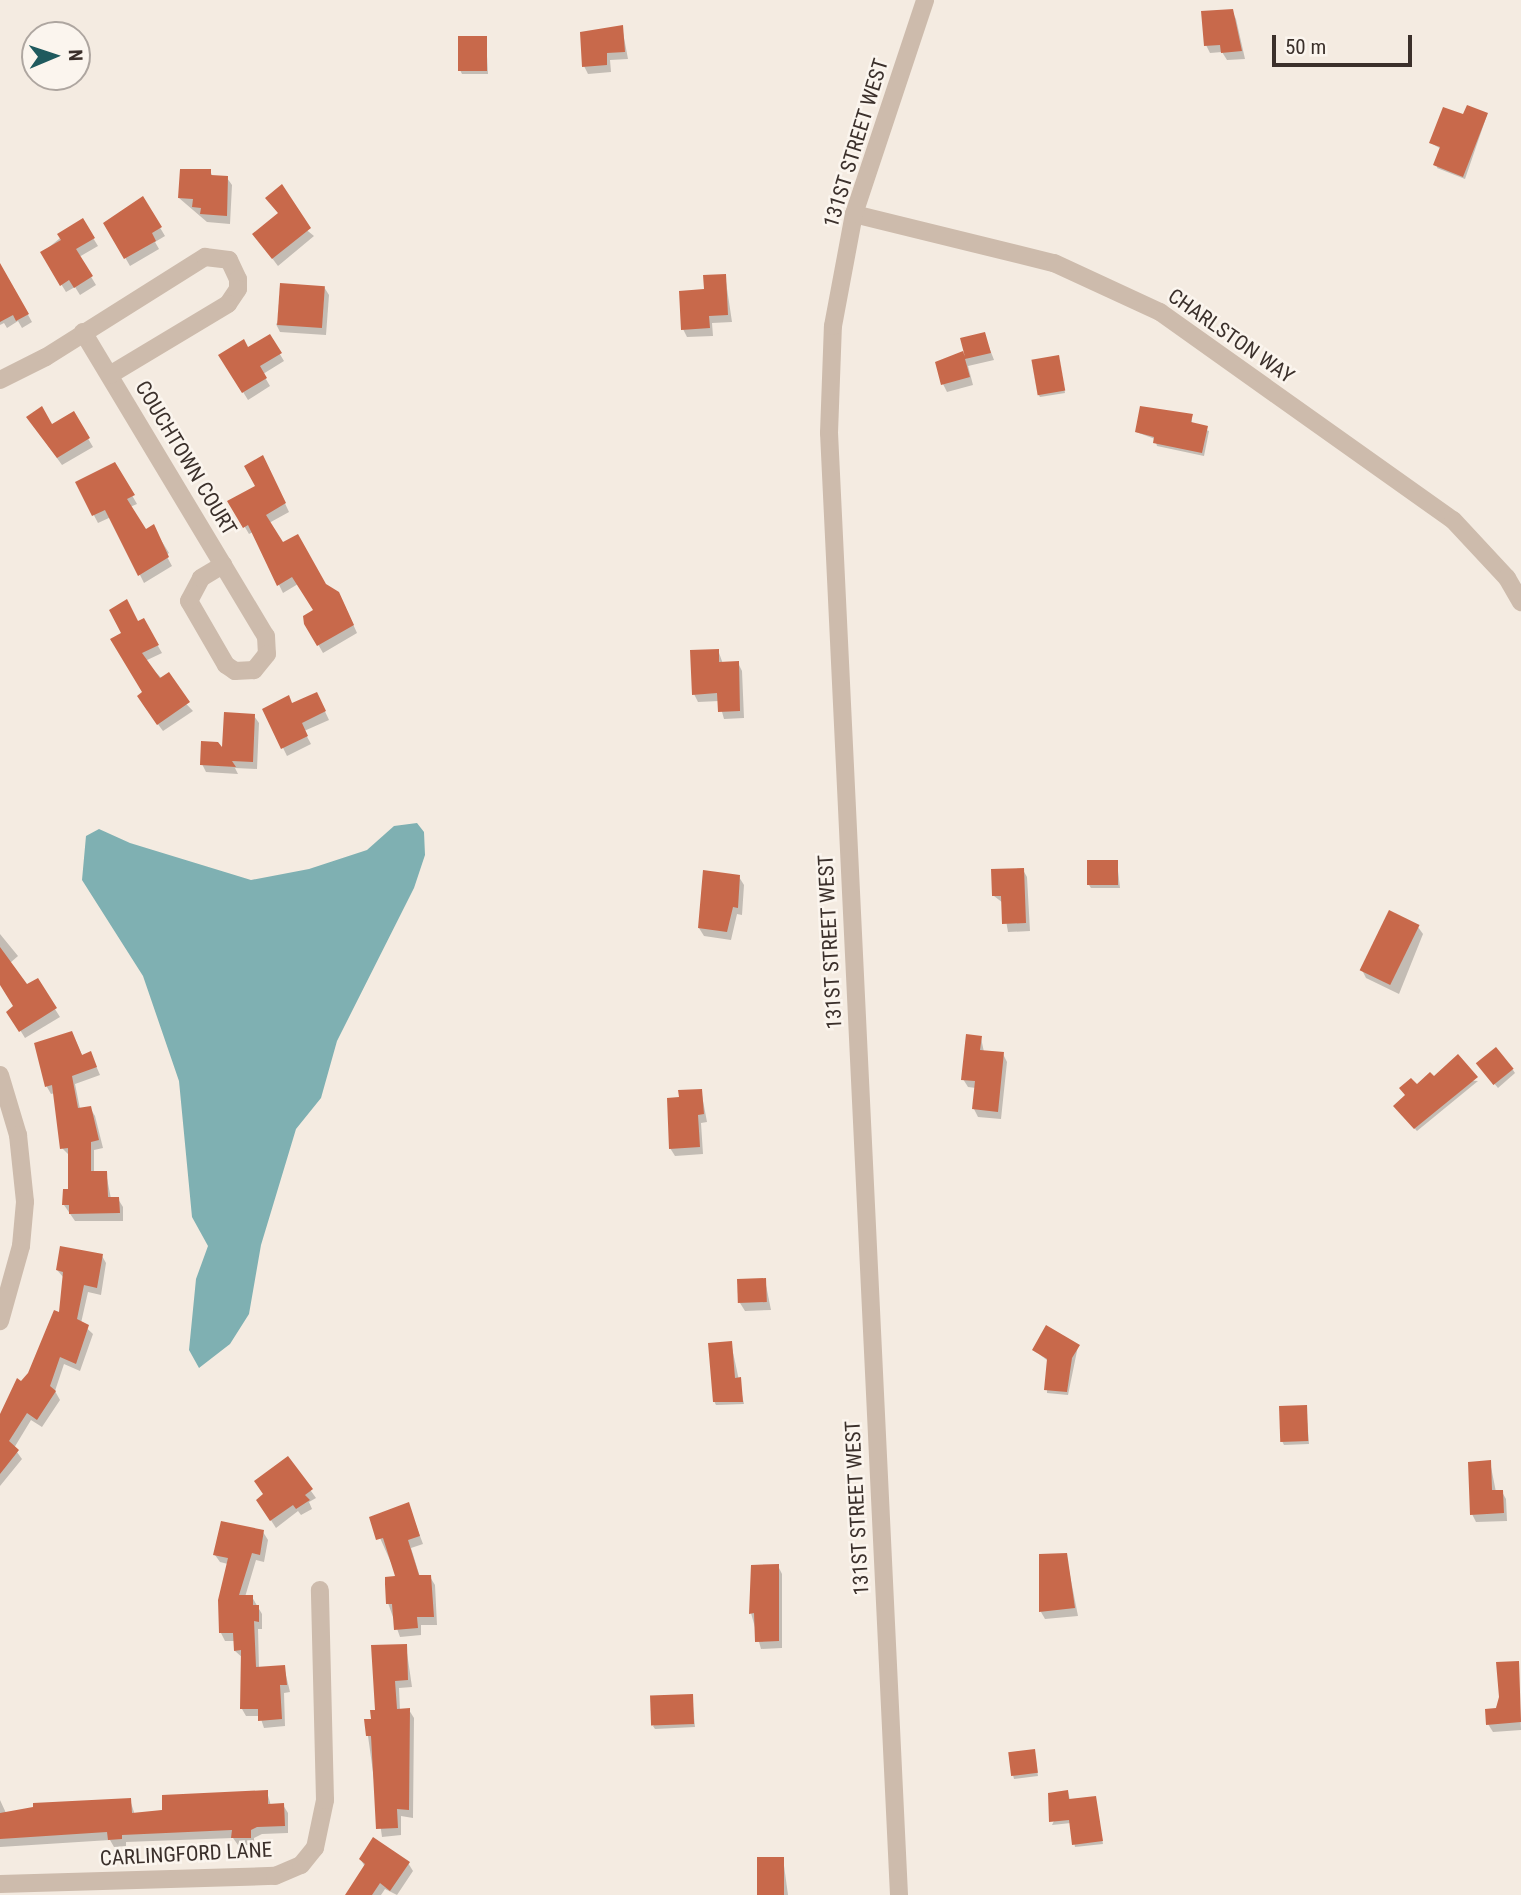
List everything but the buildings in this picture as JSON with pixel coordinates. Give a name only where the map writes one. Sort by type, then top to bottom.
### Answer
[{"type":"street","name":"131ST STREET WEST","points":[[899,1895],[829,433],[833,326],[854,214],[925,0]]},
{"type":"street","name":"CHARLSTON WAY","points":[[854,214],[1054,264],[1160,312],[1453,520],[1507,578],[1521,602]]},
{"type":"street","name":"COUCHTOWN COURT","points":[[0,380],[205,257],[221,256],[236,268],[238,289],[228,304],[110,375]]},
{"type":"street","name":"COUCHTOWN COURT","points":[[83,332],[266,636],[267,654],[254,670],[235,671],[226,665],[189,601],[201,578],[223,565]]},
{"type":"street","points":[[0,1075],[18,1135],[25,1202],[21,1247],[0,1321]]},
{"type":"street","name":"CARLINGFORD LANE","points":[[0,1884],[275,1876],[301,1865],[314,1848],[325,1800],[320,1590]]},
{"type":"water","points":[[417,823],[424,832],[425,855],[414,888],[337,1041],[321,1098],[296,1129],[261,1245],[249,1314],[230,1344],[199,1368],[189,1350],[196,1279],[208,1246],[192,1217],[179,1081],[143,976],[82,880],[86,836],[99,829],[130,843],[251,880],[309,869],[367,850],[394,826]]}]
